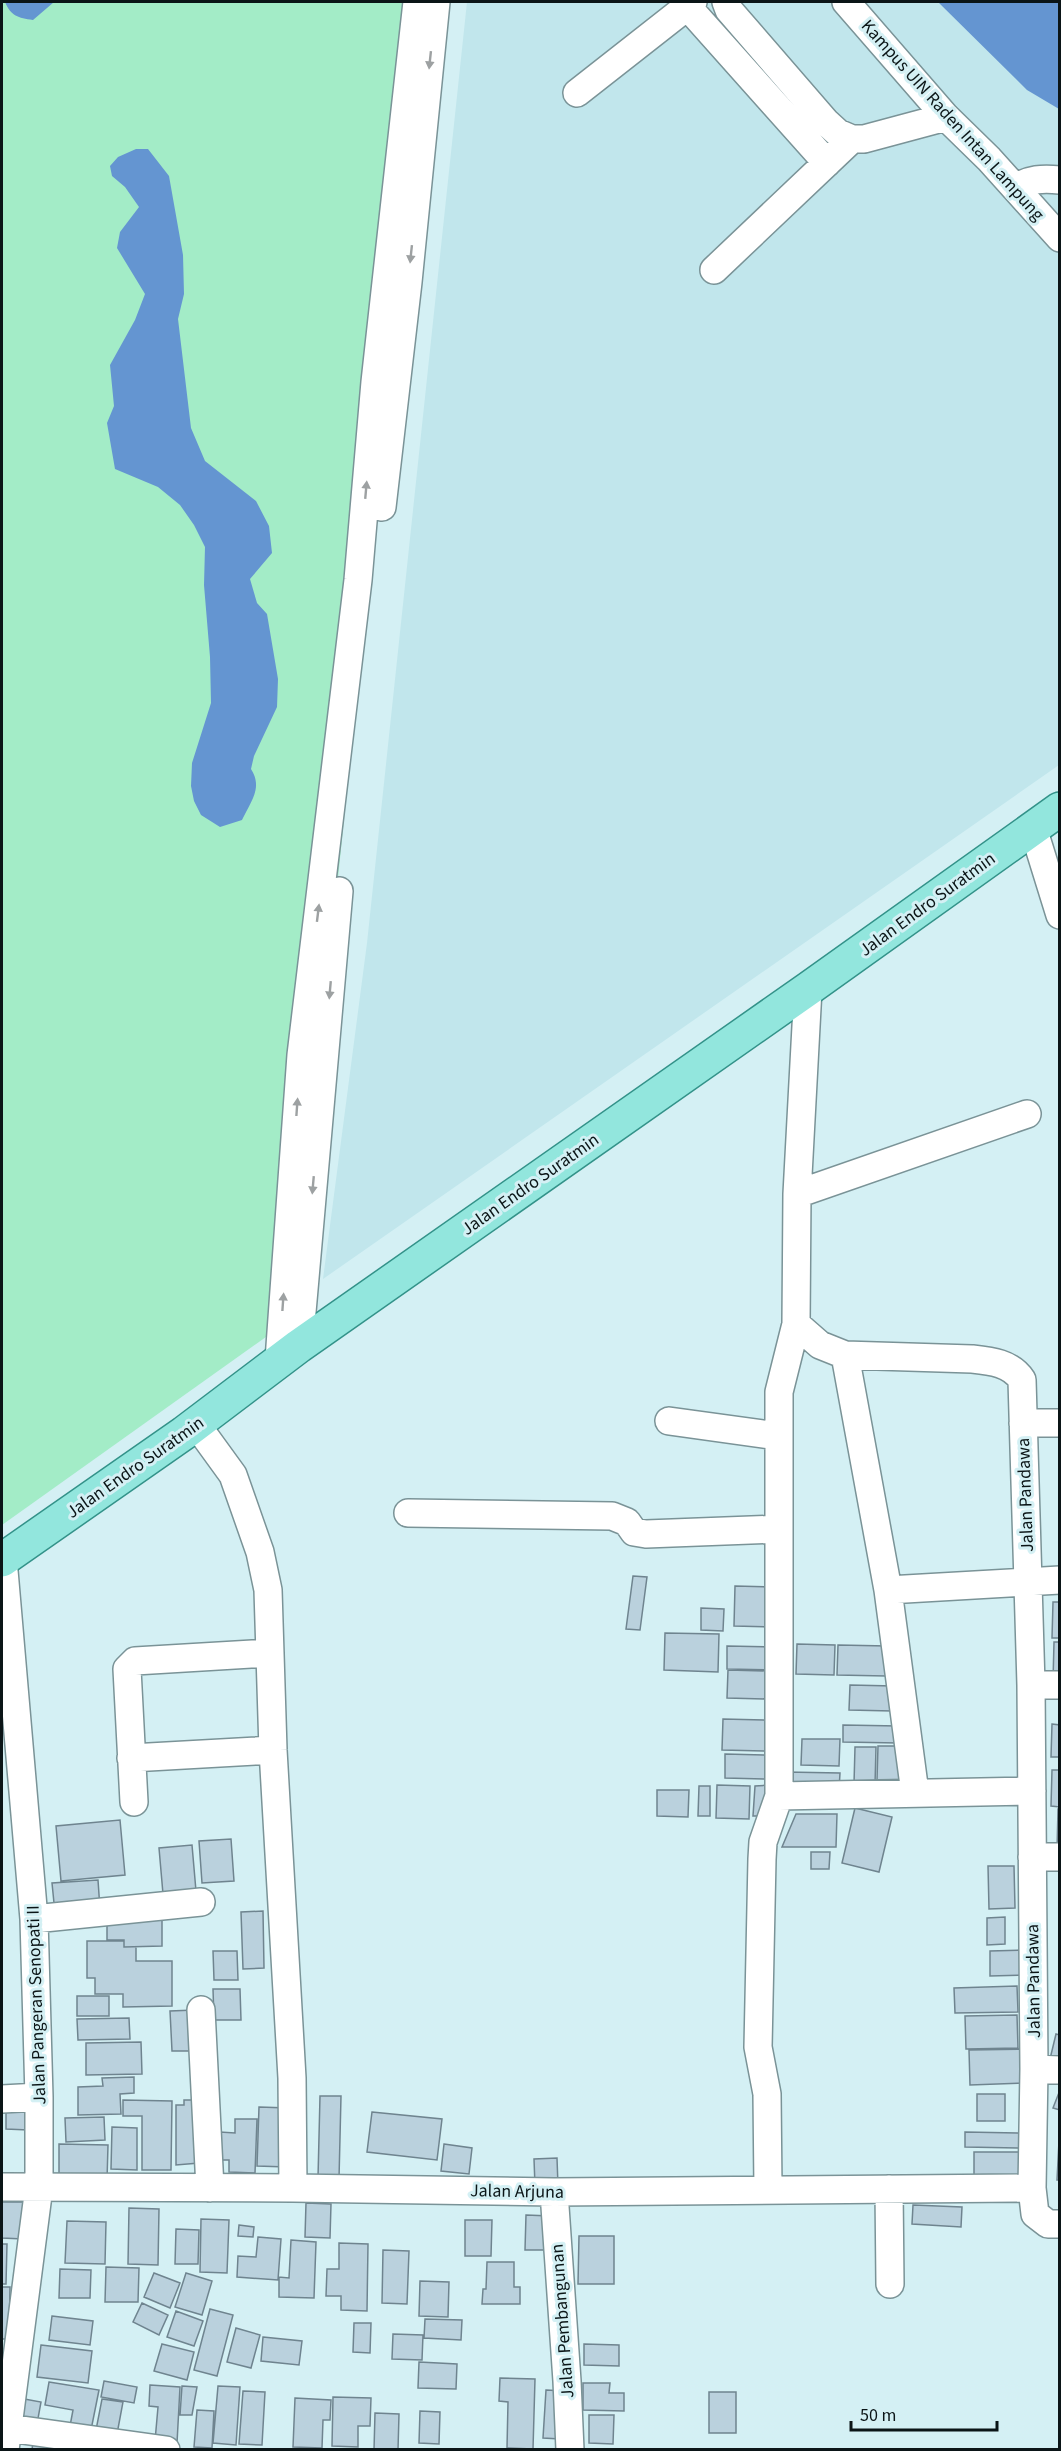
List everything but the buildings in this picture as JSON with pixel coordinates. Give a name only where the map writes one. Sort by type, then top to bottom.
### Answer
[{"type":"main road","name":"Jalan Endro Suratmin","points":[[2,1560],[190,1428],[289,1353],[808,989],[1059,809]]},
{"type":"street","points":[[289,1353],[301,1055],[358,580],[376,370],[417,2]]},
{"type":"street","points":[[289,1353],[342,851],[408,282],[436,2]]},
{"type":"street","points":[[726,2],[729,10],[838,133],[852,139],[864,139],[946,117]]},
{"type":"street","name":"Kampus UIN Raden Intan Lampung","points":[[846,2],[914,76],[946,117],[1015,188],[1059,238]]},
{"type":"street","points":[[577,93],[690,4],[827,163]]},
{"type":"street","points":[[714,270],[852,139]]},
{"type":"street","points":[[1015,188],[1027,181],[1043,178],[1059,180]]},
{"type":"street","points":[[1033,828],[1059,915]]},
{"type":"street","points":[[768,2189],[767,2094],[758,2047],[762,1859],[763,1842],[779,1796],[779,1392],[796,1324],[797,1194],[808,989]]},
{"type":"street","points":[[797,1194],[1027,1114]]},
{"type":"street","name":"Jalan Pandawa","points":[[796,1324],[820,1346],[845,1355],[972,1359],[1009,1367],[1022,1380],[1031,1685],[1032,1857],[1047,2070],[1032,2188],[1035,2214],[1047,2224],[1059,2224]]},
{"type":"street","points":[[845,1355],[888,1590],[915,1793]]},
{"type":"street","points":[[669,1421],[778,1436]]},
{"type":"street","points":[[1023,1423],[1059,1422]]},
{"type":"street","points":[[190,1428],[220,1481],[242,1504],[260,1552],[268,1590],[273,1750],[292,2078],[293,2188]]},
{"type":"street","points":[[408,1513],[612,1516],[627,1522],[634,1532],[646,1534],[779,1528]]},
{"type":"street","name":"Jalan Pangeran Senopati II","points":[[2,1560],[34,1919],[39,2097],[39,2187],[10,2342],[7,2439]]},
{"type":"street","points":[[888,1590],[1059,1580]]},
{"type":"street","points":[[134,1802],[127,1669],[130,1664],[135,1661],[270,1653]]},
{"type":"street","points":[[1031,1685],[1059,1686]]},
{"type":"street","points":[[131,1758],[273,1750]]},
{"type":"street","points":[[779,1796],[1032,1791]]},
{"type":"street","points":[[1032,1857],[1059,1857]]},
{"type":"street","points":[[34,1919],[201,1902]]},
{"type":"street","points":[[201,2010],[210,2188]]},
{"type":"street","points":[[2,2099],[39,2097]]},
{"type":"street","name":"Jalan Arjuna","points":[[2,2187],[554,2192],[1032,2188]]},
{"type":"street","points":[[889,2189],[891,2284]]},
{"type":"street","name":"Jalan Pembangunan","points":[[554,2192],[570,2450]]},
{"type":"street","points":[[7,2439],[166,2450]]},
{"type":"shaded area","points":[[467,2],[1059,2],[1059,765],[323,1279],[367,943]]},
{"type":"green space","points":[[2,2],[426,2],[294,1317],[2,1525]]},
{"type":"water","points":[[5,2],[54,2],[33,20],[16,16]]},
{"type":"water","points":[[938,2],[1059,2],[1059,109],[1027,90]]},
{"type":"water","points":[[136,149],[148,149],[169,176],[183,255],[184,294],[178,319],[191,428],[205,461],[256,501],[269,526],[272,553],[250,579],[257,603],[267,614],[278,679],[277,707],[254,756],[251,769],[256,788],[252,801],[242,820],[220,827],[201,815],[194,801],[191,786],[192,763],[211,703],[204,585],[205,547],[194,525],[180,505],[158,487],[115,469],[107,423],[114,406],[110,365],[135,320],[145,294],[117,248],[120,232],[139,207],[125,187],[112,176],[110,166],[118,157]]}]
